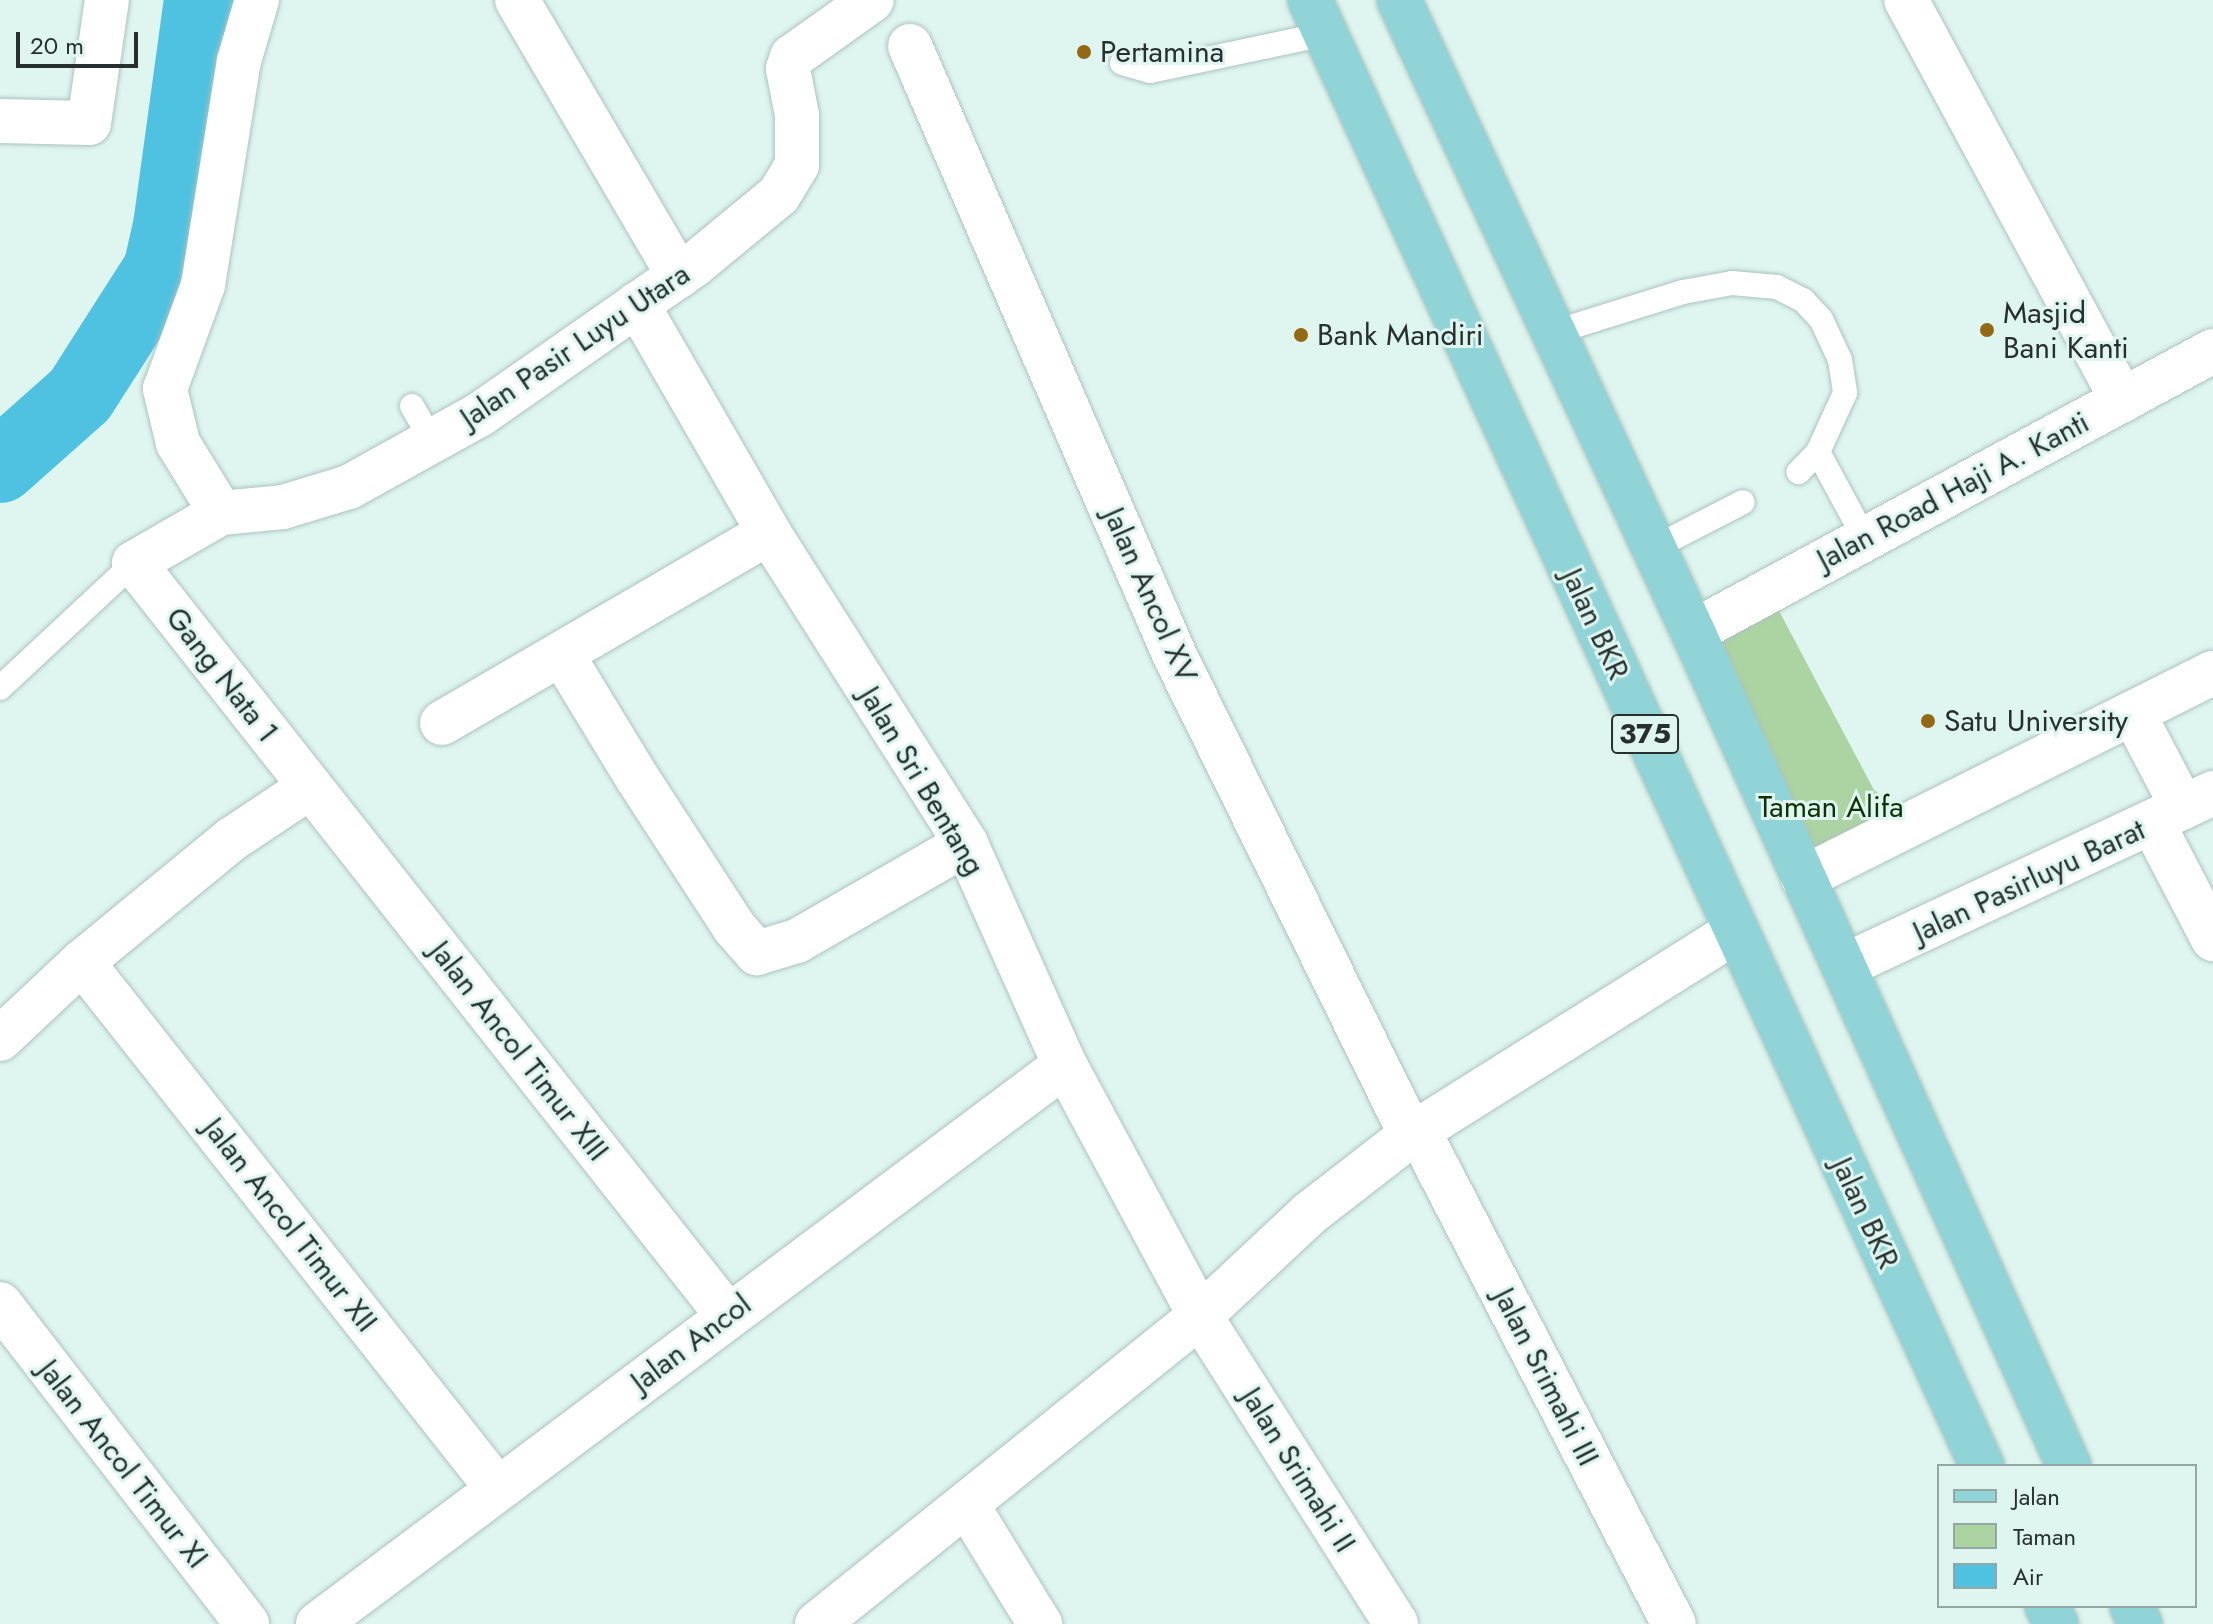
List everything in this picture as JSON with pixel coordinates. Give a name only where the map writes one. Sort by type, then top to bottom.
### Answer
[{"type":"main road","name":"375","points":[[1399,0],[1693,632],[2068,1464]]},
{"type":"main road","name":"Jalan BKR","points":[[1318,17],[1981,1464]]},
{"type":"street","points":[[0,121],[89,123],[107,0]]},
{"type":"street","points":[[221,513],[178,443],[165,389],[203,285],[239,61],[257,0]]},
{"type":"street","points":[[517,0],[679,276]]},
{"type":"street","name":"Jalan Pasir Luyu Utara","points":[[134,563],[179,533],[221,513],[309,501],[349,487],[422,423],[479,415],[679,276],[779,195],[797,165],[799,146],[788,69],[792,57],[872,0]]},
{"type":"street","points":[[1906,0],[2122,400]]},
{"type":"street","name":"Jalan Ancol XV","points":[[910,46],[1175,656],[1414,1133]]},
{"type":"street","name":"Jalan Sri Bentang","points":[[637,304],[769,533],[966,844],[1065,1065],[1200,1316]]},
{"type":"street","name":"Jalan Road Haji A. Kanti","points":[[1693,632],[2213,351]]},
{"type":"street","points":[[442,723],[563,656],[769,533]]},
{"type":"street","name":"Gang Nata 1","points":[[134,563],[310,787]]},
{"type":"street","points":[[563,656],[652,802],[757,953],[797,941],[966,844]]},
{"type":"street","points":[[1803,878],[2139,724],[2213,673]]},
{"type":"street","points":[[2139,724],[2180,802],[2213,939]]},
{"type":"street","points":[[0,1039],[82,962],[232,839],[310,787]]},
{"type":"street","name":"Jalan Ancol Timur XIII","points":[[310,787],[728,1316]]},
{"type":"street","name":"Jalan Pasirluyu Barat","points":[[1844,966],[2180,802]]},
{"type":"street","points":[[817,1624],[1200,1316],[1309,1214],[1414,1133],[1735,932]]},
{"type":"street","name":"Jalan Ancol Timur XII","points":[[82,962],[497,1488]]},
{"type":"street","name":"Jalan Ancol","points":[[318,1624],[1065,1065]]},
{"type":"street","name":"Jalan Srimahi III","points":[[1414,1133],[1674,1624]]},
{"type":"street","name":"Jalan Ancol Timur XI","points":[[0,1304],[247,1624]]},
{"type":"street","name":"Jalan Srimahi II","points":[[1200,1316],[1396,1624]]},
{"type":"street","points":[[967,1505],[1040,1624]]},
{"type":"lane","points":[[1122,63],[1150,71],[1318,17]]},
{"type":"lane","points":[[1555,332],[1683,292],[1732,283],[1777,287],[1803,300],[1821,319],[1840,360],[1845,393],[1818,452],[1799,472]]},
{"type":"lane","points":[[1818,452],[1865,539]]},
{"type":"lane","points":[[1652,549],[1743,502]]},
{"type":"lane","points":[[0,688],[134,563]]},
{"type":"green space","name":"Taman Alifa","points":[[1770,594],[1874,790],[1909,816],[1810,871],[1699,636]]},
{"type":"water","points":[[121,305],[139,309],[152,319],[109,399],[0,500],[0,443],[64,378]]},
{"type":"waterway","points":[[0,466],[80,395],[160,270],[170,226],[201,0]]},
{"type":"place","name":"Pertamina","points":[[1084,52]]},
{"type":"place","name":"Masjid Bani Kanti","points":[[1987,330]]},
{"type":"place","name":"Bank Mandiri","points":[[1301,335]]},
{"type":"place","name":"Satu University","points":[[1928,721]]}]
